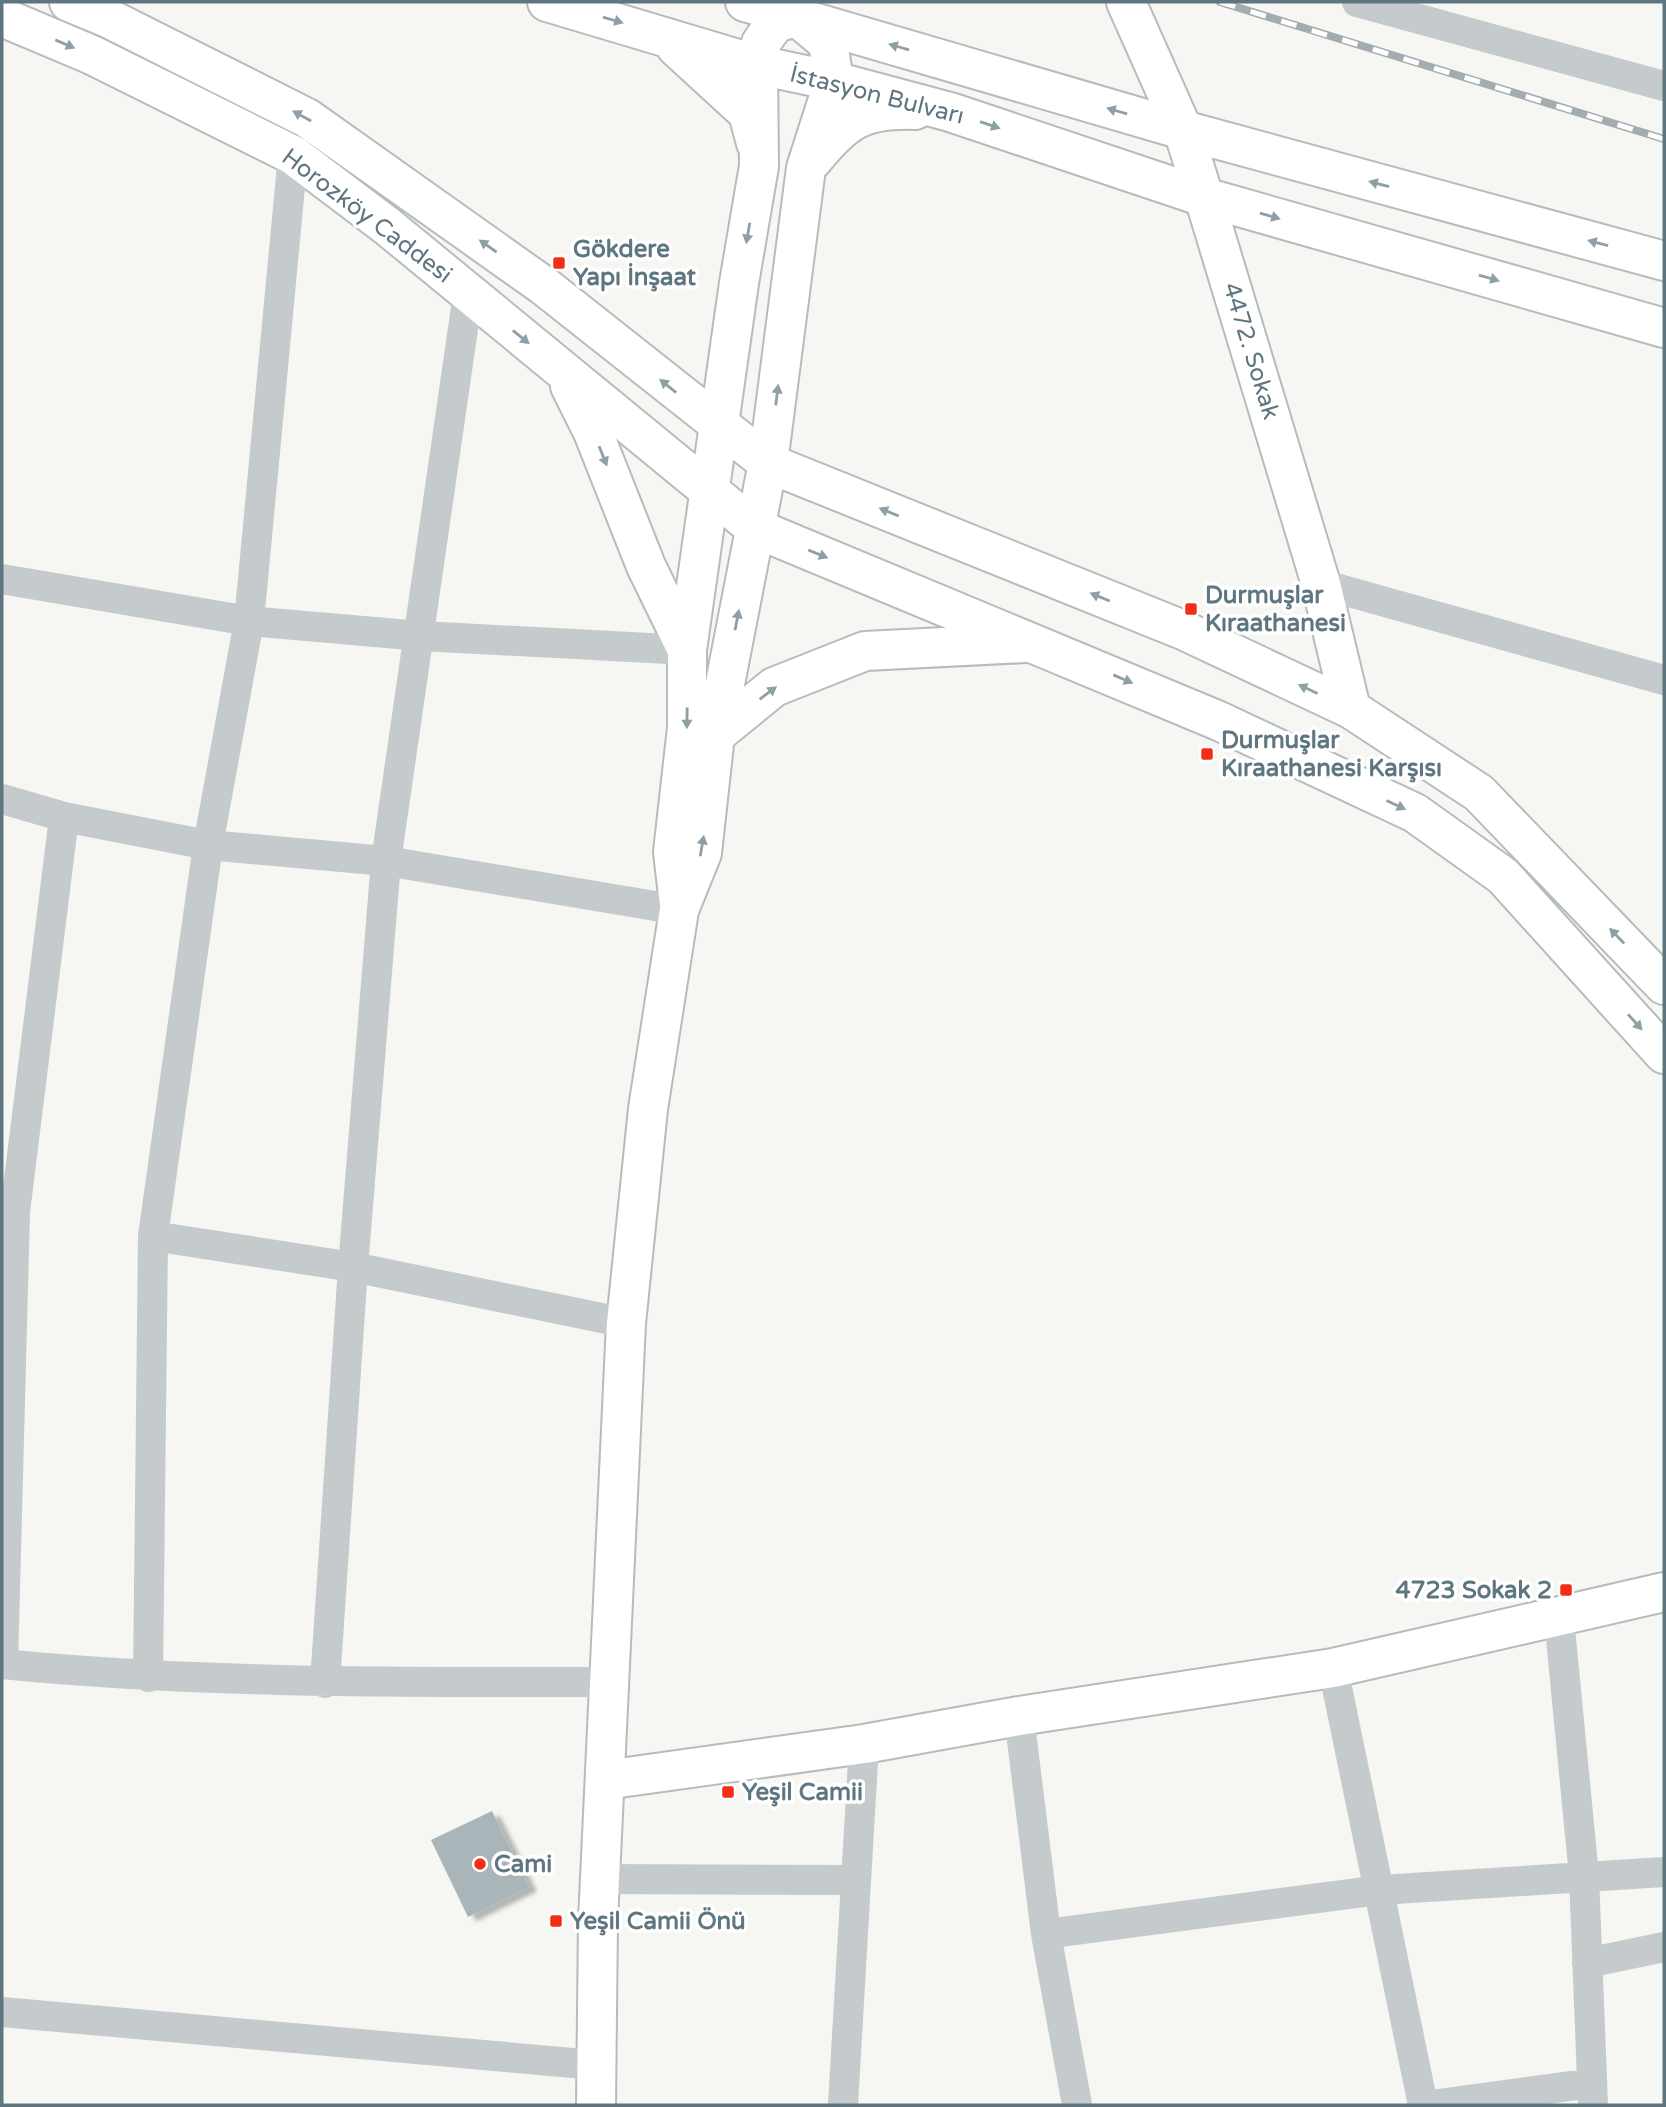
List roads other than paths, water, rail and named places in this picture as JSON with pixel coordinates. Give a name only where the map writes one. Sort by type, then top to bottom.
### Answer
[{"type":"street","points":[[69,2],[110,19],[307,118],[544,286],[721,429],[768,463],[1182,630],[1351,709],[1479,793],[1664,985]]},
{"type":"street","name":"İstasyon Bulvarı","points":[[547,2],[758,65],[834,80],[950,112],[1204,197],[1664,328]]},
{"type":"street","name":"İstasyon Bulvarı","points":[[745,2],[1182,131],[1664,261]]},
{"type":"street","name":"4472. Sokak","points":[[1126,2],[1182,131],[1204,197],[1321,584],[1351,709]]},
{"type":"street","points":[[1357,2],[1664,86]]},
{"type":"street","name":"Horozköy Caddesi","points":[[2,17],[92,55],[293,155],[387,226],[755,528],[1037,643],[1219,721],[1415,813],[1503,876],[1664,1054]]},
{"type":"street","points":[[596,2105],[600,1879],[626,1323],[648,1109],[679,910],[702,853],[715,735],[768,463],[806,168],[834,80],[828,43],[797,17],[775,23],[761,43],[758,65],[759,166],[739,283],[721,429],[687,650],[687,728],[673,852],[679,910]]},
{"type":"street","points":[[661,34],[715,79],[748,113],[754,128],[759,166]]},
{"type":"street","points":[[806,168],[843,124],[897,109],[950,112]]},
{"type":"street","points":[[148,1677],[153,1236],[208,845],[249,621],[293,155]]},
{"type":"street","points":[[325,1683],[353,1267],[386,861],[421,636],[468,294]]},
{"type":"street","points":[[563,372],[593,432],[646,566],[687,650]]},
{"type":"street","points":[[2,579],[249,621],[421,636],[687,650]]},
{"type":"street","points":[[1321,584],[1664,680]]},
{"type":"street","points":[[715,735],[774,687],[865,651],[1037,643]]},
{"type":"street","points":[[2,799],[64,817],[208,845],[386,861],[679,910]]},
{"type":"street","points":[[64,817],[15,1212],[2,1664],[148,1677],[325,1683],[609,1682]]},
{"type":"street","points":[[153,1236],[353,1267],[626,1323]]},
{"type":"street","points":[[605,1780],[864,1744],[1019,1716],[1333,1668],[1664,1592]]},
{"type":"street","points":[[1431,2105],[1592,2094],[1584,1876],[1559,1618]]},
{"type":"street","points":[[1333,1668],[1423,2105]]},
{"type":"street","points":[[1019,1716],[1046,1934],[1077,2105]]},
{"type":"street","points":[[843,2105],[864,1744]]},
{"type":"street","points":[[1046,1934],[1380,1890],[1664,1872]]},
{"type":"street","points":[[600,1879],[855,1880]]},
{"type":"street","points":[[1587,1963],[1664,1947]]},
{"type":"street","points":[[2,2012],[595,2065]]},
{"type":"railway","points":[[1220,2],[1664,139]]},
{"type":"place","name":"Gökdere Yapı İnşaat","points":[[559,263]]},
{"type":"place","name":"Durmuşlar Kıraathanesi","points":[[1191,609]]},
{"type":"place","name":"Durmuşlar Kıraathanesi Karşısı","points":[[1207,754]]},
{"type":"place","name":"4723 Sokak 2","points":[[1566,1590]]},
{"type":"place","name":"Yeşil Camii","points":[[728,1792]]},
{"type":"place","name":"Cami","points":[[480,1864]]},
{"type":"place","name":"Yeşil Camii Önü","points":[[556,1921]]}]
